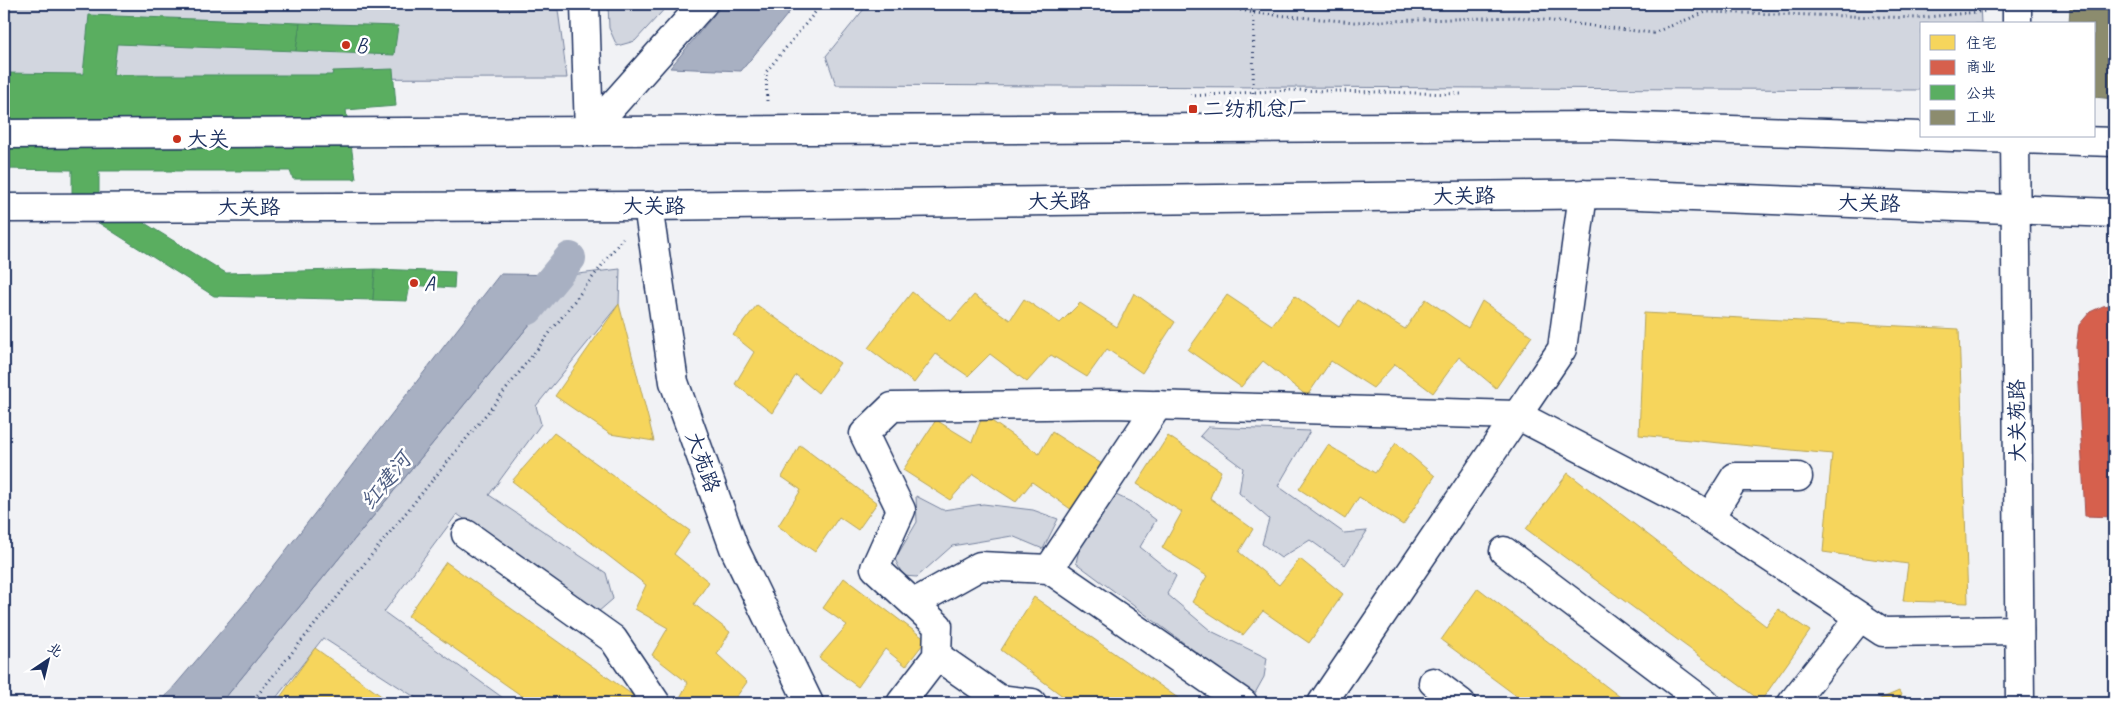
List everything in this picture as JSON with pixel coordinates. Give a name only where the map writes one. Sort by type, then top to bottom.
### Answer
[{"type":"main road","points":[[585,4],[589,132]]},
{"type":"main road","points":[[589,132],[703,4]]},
{"type":"main road","points":[[4,134],[1606,126],[1920,135]]},
{"type":"main road","points":[[2015,138],[2114,142]]},
{"type":"main road","name":"大关苑路","points":[[2015,138],[2020,703]]},
{"type":"main road","points":[[1322,703],[1562,349],[1583,194]]},
{"type":"main road","name":"大关路","points":[[4,208],[648,206],[1583,194],[2114,213]]},
{"type":"main road","name":"大苑路","points":[[648,206],[674,382],[734,548],[809,703]]},
{"type":"main road","points":[[901,703],[937,656],[938,626],[875,568],[901,510],[864,434],[892,407],[1113,404],[1517,415],[1694,507],[1883,632],[2019,630]]},
{"type":"main road","points":[[1049,569],[1158,405]]},
{"type":"main road","points":[[1710,517],[1735,477],[1798,477]]},
{"type":"main road","points":[[466,534],[613,639],[656,703]]},
{"type":"main road","points":[[1504,551],[1704,703]]},
{"type":"main road","points":[[914,603],[980,566],[1049,569],[1243,703]]},
{"type":"main road","points":[[1798,700],[1860,617]]},
{"type":"main road","points":[[937,656],[1000,701],[1032,703]]},
{"type":"main road","points":[[1433,682],[1461,703]]},
{"type":"path","points":[[768,130],[766,72],[822,4]]},
{"type":"path","points":[[1216,4],[1254,13],[1354,22],[1518,17],[1653,33],[1706,12],[1918,18],[2017,12]]},
{"type":"path","points":[[1253,128],[1255,4]]},
{"type":"path","points":[[251,703],[494,404],[648,206]]},
{"type":"shaded area","points":[[4,4],[410,4],[558,10],[567,78],[4,79]]},
{"type":"shaded area","points":[[608,4],[669,4],[635,41],[617,46],[609,28]]},
{"type":"shaded area","points":[[868,4],[1980,4],[1981,22],[1920,22],[1920,90],[836,85],[826,56]]},
{"type":"shaded area","points":[[620,269],[619,304],[536,406],[541,424],[489,495],[606,573],[613,599],[598,612],[457,514],[384,612],[510,703],[424,703],[323,638],[272,703],[221,703],[570,275]]},
{"type":"shaded area","points":[[1208,427],[1310,431],[1278,486],[1344,533],[1367,531],[1345,565],[1310,540],[1281,558],[1262,544],[1269,519],[1239,493],[1243,468],[1200,436]]},
{"type":"shaded area","points":[[1116,495],[1133,503],[1156,520],[1140,547],[1176,576],[1167,594],[1211,631],[1267,658],[1264,677],[1254,695],[1076,563],[1080,545]]},
{"type":"shaded area","points":[[916,496],[943,510],[983,504],[1033,510],[1058,519],[1043,549],[1012,536],[952,546],[917,577],[903,576],[895,559],[917,522]]},
{"type":"water","points":[[723,4],[796,4],[741,71],[670,68]]},
{"type":"water","points":[[500,274],[570,275],[221,703],[160,703],[246,602]]},
{"type":"building: 住宅","points":[[912,292],[951,321],[974,295],[1010,320],[1024,299],[1060,323],[1080,303],[1117,327],[1134,293],[1175,322],[1142,373],[1107,349],[1087,377],[1051,355],[1027,382],[990,354],[968,376],[936,354],[914,383],[868,348]]},
{"type":"building: 住宅","points":[[1227,295],[1272,325],[1295,296],[1339,327],[1357,300],[1405,329],[1426,299],[1468,328],[1482,301],[1532,336],[1496,388],[1459,357],[1433,393],[1395,364],[1373,388],[1331,361],[1307,396],[1263,361],[1241,387],[1188,350]]},
{"type":"building: 住宅","points":[[619,304],[654,441],[610,434],[555,396]]},
{"type":"building: 住宅","points":[[757,305],[840,363],[818,393],[796,375],[772,413],[735,384],[754,352],[733,335]]},
{"type":"building: 住宅","points":[[1644,313],[1959,329],[1968,603],[1903,601],[1908,564],[1823,552],[1832,454],[1639,435]]},
{"type":"building: 住宅","points":[[983,415],[1039,454],[1052,432],[1102,464],[1072,510],[1032,482],[1016,502],[973,474],[950,500],[903,470],[936,420],[972,442]]},
{"type":"building: 住宅","points":[[554,433],[690,531],[674,554],[709,582],[694,604],[730,632],[717,654],[747,682],[732,703],[677,703],[688,683],[652,655],[668,628],[635,609],[646,585],[512,481]]},
{"type":"building: 住宅","points":[[1168,436],[1221,471],[1210,498],[1253,529],[1239,552],[1279,585],[1300,559],[1343,594],[1309,643],[1263,611],[1243,635],[1192,602],[1207,576],[1162,548],[1182,512],[1137,484]]},
{"type":"building: 住宅","points":[[1396,443],[1435,476],[1403,525],[1359,497],[1345,519],[1299,489],[1328,445],[1375,473]]},
{"type":"building: 住宅","points":[[800,445],[877,503],[858,530],[839,517],[815,552],[778,526],[801,490],[782,477]]},
{"type":"building: 住宅","points":[[1568,473],[1766,626],[1778,609],[1810,631],[1761,701],[1526,529]]},
{"type":"building: 住宅","points":[[446,562],[634,696],[629,703],[532,703],[408,616]]},
{"type":"building: 住宅","points":[[844,578],[926,640],[906,666],[885,649],[858,687],[819,658],[847,625],[823,608]]},
{"type":"building: 住宅","points":[[1478,588],[1628,703],[1526,703],[1441,640]]},
{"type":"building: 住宅","points":[[1034,597],[1185,703],[1072,703],[1001,650]]},
{"type":"building: 住宅","points":[[315,648],[391,703],[276,703]]},
{"type":"building: 住宅","points":[[1899,691],[1905,703],[1871,703]]},
{"type":"building: 商业","points":[[2114,304],[2114,517],[2085,516],[2076,347],[2079,325],[2090,312],[2103,306]]},
{"type":"building: 公共","name":"大关","points":[[89,15],[300,23],[296,51],[117,44],[113,75],[332,75],[333,71],[393,69],[396,106],[346,110],[356,179],[293,179],[290,171],[99,171],[99,195],[226,273],[375,269],[373,300],[214,296],[72,206],[72,170],[4,169],[4,73],[83,74]]},
{"type":"building: 公共","name":"B","points":[[300,23],[398,26],[394,55],[296,51]]},
{"type":"building: 公共","name":"A","points":[[375,269],[455,272],[454,288],[410,285],[407,301],[373,300]]},
{"type":"building: 工业","points":[[2114,6],[2114,99],[2096,97],[2096,22],[2069,22],[2070,7]]},
{"type":"waterway","name":"红建河","points":[[528,309],[570,258]]},
{"type":"place","name":"B","points":[[346,45]]},
{"type":"place","name":"二纺机总厂","points":[[1193,109]]},
{"type":"place","name":"大关","points":[[177,139]]},
{"type":"place","name":"A","points":[[414,283]]}]
